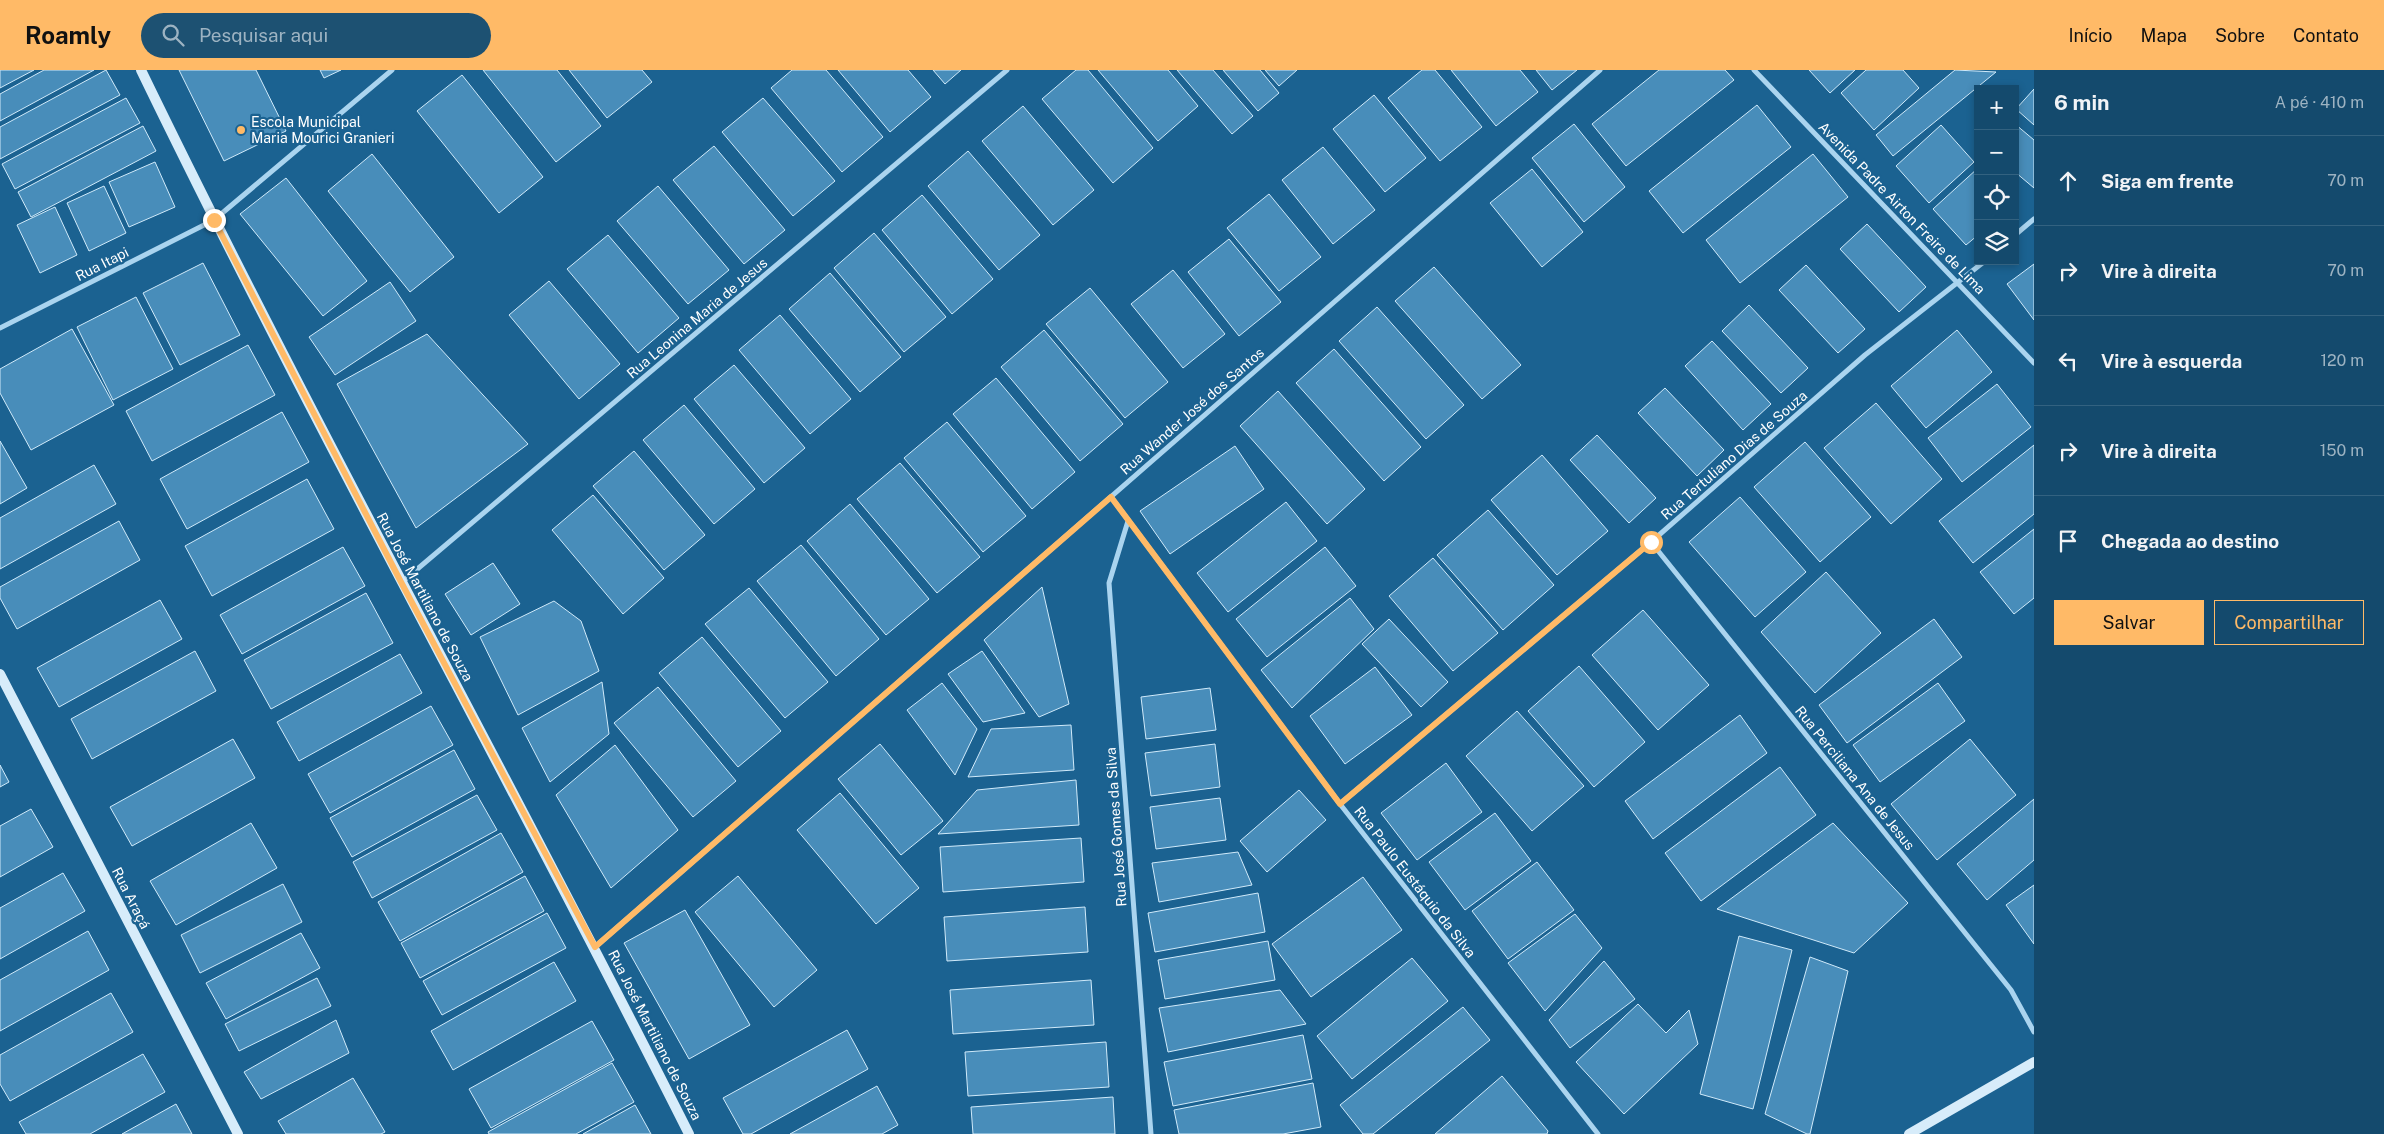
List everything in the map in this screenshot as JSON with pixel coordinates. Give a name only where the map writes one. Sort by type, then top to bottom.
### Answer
[{"type":"street","name":"Rua José Martiliano de Souza","points":[[141,70],[214,220],[401,582],[595,947],[690,1134]]},
{"type":"street","name":"Rua Itapi","points":[[0,328],[214,220],[392,70]]},
{"type":"street","name":"Rua Leonina Maria de Jesus","points":[[401,582],[1007,70]]},
{"type":"street","name":"Rua Wander José dos Santos","points":[[595,947],[1600,70]]},
{"type":"street","name":"Avenida Padre Airton Freire de Lima","points":[[1754,70],[2034,363]]},
{"type":"street","points":[[2019,232],[2034,219]]},
{"type":"street","name":"Rua Tertuliano Dias de Souza","points":[[1340,804],[1651,542],[1865,355],[1959,284],[1980,265]]},
{"type":"street","name":"Rua Paulo Eustáquio da Silva","points":[[1111,497],[1340,804],[1598,1134]]},
{"type":"street","name":"Rua José Gomes da Silva","points":[[1128,520],[1109,583],[1151,1134]]},
{"type":"street","name":"Rua Perciliana Ana de Jesus","points":[[1651,542],[2012,990],[2034,1032]]},
{"type":"street","name":"Rua Araçá","points":[[0,674],[238,1134]]},
{"type":"street","points":[[1909,1134],[2034,1062]]},
{"type":"building","points":[[0,70],[34,70],[0,88]]},
{"type":"building","points":[[44,70],[94,70],[0,121],[0,94]]},
{"type":"building","points":[[106,70],[120,95],[0,159],[0,127]]},
{"type":"building","points":[[179,70],[256,70],[286,131],[224,161]]},
{"type":"building","points":[[320,70],[341,70],[324,78]]},
{"type":"building","points":[[483,70],[557,70],[601,126],[556,162]]},
{"type":"building","points":[[569,70],[642,70],[652,82],[607,118]]},
{"type":"building","points":[[792,70],[826,70],[883,137],[842,172],[771,88]]},
{"type":"building","points":[[838,70],[908,70],[931,97],[890,132]]},
{"type":"building","points":[[933,70],[961,70],[945,84]]},
{"type":"building","points":[[1076,70],[1088,70],[1153,148],[1113,183],[1042,99]]},
{"type":"building","points":[[1098,70],[1168,70],[1198,106],[1158,141]]},
{"type":"building","points":[[1177,70],[1213,70],[1253,116],[1232,134]]},
{"type":"building","points":[[1223,70],[1260,70],[1279,93],[1258,111]]},
{"type":"building","points":[[1265,70],[1297,70],[1279,86]]},
{"type":"building","points":[[1422,70],[1435,70],[1482,127],[1440,161],[1388,98]]},
{"type":"building","points":[[1451,70],[1520,70],[1538,92],[1496,126]]},
{"type":"building","points":[[1536,70],[1577,70],[1552,90]]},
{"type":"building","points":[[1659,70],[1725,70],[1734,80],[1626,166],[1592,124]]},
{"type":"building","points":[[1809,70],[1855,70],[1830,93]]},
{"type":"building","points":[[1866,70],[1903,70],[1919,88],[1874,130],[1841,93]]},
{"type":"building","points":[[1955,70],[1996,72],[1980,85],[1974,85],[1974,90],[1893,156],[1876,135]]},
{"type":"building","points":[[462,75],[543,177],[499,213],[417,111]]},
{"type":"building","points":[[2034,89],[2034,125],[2019,112],[2019,106]]},
{"type":"building","points":[[1374,95],[1426,158],[1385,192],[1333,129]]},
{"type":"building","points":[[126,98],[140,123],[15,189],[2,164]]},
{"type":"building","points":[[763,98],[835,181],[793,216],[722,132]]},
{"type":"building","points":[[1757,105],[1791,147],[1683,233],[1649,191]]},
{"type":"building","points":[[1023,106],[1094,190],[1053,225],[982,141]]},
{"type":"building","points":[[1574,124],[1625,187],[1584,222],[1532,158]]},
{"type":"building","points":[[1941,125],[1974,162],[1929,203],[1896,166]]},
{"type":"building","points":[[143,126],[156,151],[31,217],[18,192]]},
{"type":"building","points":[[2019,127],[2034,140],[2034,188],[2019,175]]},
{"type":"building","points":[[714,146],[785,230],[744,264],[673,180]]},
{"type":"building","points":[[1323,147],[1375,210],[1333,244],[1282,180]]},
{"type":"building","points":[[968,151],[1040,235],[999,270],[928,186]]},
{"type":"building","points":[[372,154],[454,257],[410,292],[328,191]]},
{"type":"building","points":[[1813,154],[1848,197],[1740,283],[1706,240]]},
{"type":"building","points":[[155,162],[175,207],[129,227],[109,182]]},
{"type":"building","points":[[1532,169],[1583,232],[1542,267],[1490,203]]},
{"type":"building","points":[[1974,172],[1974,238],[1966,245],[1933,209]]},
{"type":"building","points":[[286,178],[367,281],[323,316],[240,214]]},
{"type":"building","points":[[104,186],[126,233],[89,251],[67,203]]},
{"type":"building","points":[[658,186],[729,270],[688,304],[617,221]]},
{"type":"building","points":[[1269,194],[1321,257],[1279,291],[1227,228]]},
{"type":"building","points":[[922,195],[993,279],[952,314],[882,230]]},
{"type":"building","points":[[55,207],[77,255],[40,273],[17,225]]},
{"type":"building","points":[[1867,224],[1926,287],[1899,312],[1840,249]]},
{"type":"building","points":[[874,233],[946,317],[904,352],[834,268]]},
{"type":"building","points":[[608,235],[679,318],[638,353],[567,269]]},
{"type":"building","points":[[1229,239],[1281,302],[1239,336],[1188,272]]},
{"type":"building","points":[[203,263],[240,335],[180,365],[143,293]]},
{"type":"building","points":[[2034,264],[2034,320],[2007,284]]},
{"type":"building","points":[[1806,265],[1865,329],[1838,353],[1779,290]]},
{"type":"building","points":[[1434,267],[1521,365],[1482,399],[1395,301]]},
{"type":"building","points":[[1173,270],[1225,334],[1183,368],[1131,304]]},
{"type":"building","points":[[830,273],[901,357],[860,392],[789,309]]},
{"type":"building","points":[[549,281],[620,364],[579,399],[509,315]]},
{"type":"building","points":[[390,282],[416,321],[335,375],[309,337]]},
{"type":"building","points":[[1090,288],[1168,382],[1125,418],[1046,324]]},
{"type":"building","points":[[136,297],[173,369],[113,400],[77,327]]},
{"type":"building","points":[[1749,305],[1808,368],[1781,393],[1722,331]]},
{"type":"building","points":[[1377,307],[1464,405],[1426,439],[1339,341]]},
{"type":"building","points":[[780,315],[851,399],[810,434],[739,350]]},
{"type":"building","points":[[72,329],[114,405],[31,450],[0,393],[0,369]]},
{"type":"building","points":[[1044,330],[1123,424],[1080,461],[1001,367]]},
{"type":"building","points":[[1957,330],[1992,372],[1926,428],[1891,386]]},
{"type":"building","points":[[427,334],[528,444],[416,528],[337,384]]},
{"type":"building","points":[[1712,341],[1771,404],[1743,430],[1685,366]]},
{"type":"building","points":[[248,345],[275,395],[152,461],[126,411]]},
{"type":"building","points":[[1334,349],[1421,447],[1384,481],[1296,383]]},
{"type":"building","points":[[734,365],[805,448],[764,483],[694,399]]},
{"type":"building","points":[[996,378],[1075,472],[1032,509],[953,414]]},
{"type":"building","points":[[1997,384],[2031,427],[1962,482],[1928,438]]},
{"type":"building","points":[[1665,388],[1724,450],[1697,476],[1638,413]]},
{"type":"building","points":[[1278,391],[1365,489],[1327,524],[1240,426]]},
{"type":"building","points":[[1876,403],[1942,479],[1891,524],[1824,448]]},
{"type":"building","points":[[684,405],[755,489],[714,524],[643,440]]},
{"type":"building","points":[[282,412],[309,462],[187,529],[160,479]]},
{"type":"building","points":[[947,422],[1026,516],[983,552],[904,458]]},
{"type":"building","points":[[1597,435],[1656,498],[1629,523],[1570,460]]},
{"type":"building","points":[[0,441],[27,488],[0,504]]},
{"type":"building","points":[[1805,442],[1871,517],[1820,562],[1754,487]]},
{"type":"building","points":[[2034,445],[2034,514],[1973,563],[1939,521]]},
{"type":"building","points":[[1235,446],[1264,489],[1170,554],[1140,511]]},
{"type":"building","points":[[634,451],[705,535],[664,570],[593,486]]},
{"type":"building","points":[[1542,455],[1608,531],[1557,575],[1491,500]]},
{"type":"building","points":[[900,463],[980,557],[937,593],[857,499]]},
{"type":"building","points":[[94,465],[116,504],[0,569],[0,518]]},
{"type":"building","points":[[307,479],[334,529],[212,596],[185,546]]},
{"type":"building","points":[[593,495],[664,578],[623,614],[552,530]]},
{"type":"building","points":[[1740,497],[1806,572],[1755,617],[1689,542]]},
{"type":"building","points":[[1286,502],[1317,541],[1228,612],[1197,573]]},
{"type":"building","points":[[850,504],[929,599],[886,635],[807,541]]},
{"type":"building","points":[[1488,510],[1554,585],[1503,630],[1437,555]]},
{"type":"building","points":[[119,521],[140,560],[17,629],[0,598],[0,587]]},
{"type":"building","points":[[2034,529],[2034,598],[2014,614],[1980,572]]},
{"type":"building","points":[[801,545],[879,639],[836,676],[757,581]]},
{"type":"building","points":[[343,547],[365,586],[242,654],[220,615]]},
{"type":"building","points":[[1325,547],[1356,586],[1267,657],[1236,619]]},
{"type":"building","points":[[1433,558],[1498,633],[1453,671],[1389,596]]},
{"type":"building","points":[[493,563],[520,604],[471,635],[445,594]]},
{"type":"building","points":[[1826,572],[1881,633],[1815,693],[1761,632]]},
{"type":"building","points":[[1042,587],[1069,704],[1039,717],[984,640]]},
{"type":"building","points":[[749,588],[828,682],[785,718],[705,624]]},
{"type":"building","points":[[366,593],[393,643],[271,709],[244,660]]},
{"type":"building","points":[[1350,598],[1374,629],[1292,708],[1261,670]]},
{"type":"building","points":[[160,600],[182,639],[59,707],[37,668]]},
{"type":"building","points":[[554,601],[581,621],[599,671],[518,715],[480,637]]},
{"type":"building","points":[[1643,610],[1709,685],[1658,730],[1592,655]]},
{"type":"building","points":[[1389,619],[1448,682],[1421,707],[1362,644]]},
{"type":"building","points":[[1934,619],[1962,657],[1847,743],[1819,705]]},
{"type":"building","points":[[702,637],[781,731],[738,767],[659,673]]},
{"type":"building","points":[[195,651],[216,691],[92,759],[71,719]]},
{"type":"building","points":[[982,651],[1025,713],[983,722],[948,674]]},
{"type":"building","points":[[400,654],[422,693],[299,761],[277,722]]},
{"type":"building","points":[[1579,666],[1645,742],[1594,787],[1528,711]]},
{"type":"building","points":[[1375,667],[1412,715],[1345,764],[1310,716]]},
{"type":"building","points":[[602,682],[609,734],[550,782],[522,728]]},
{"type":"building","points":[[942,683],[977,729],[955,775],[907,710]]},
{"type":"building","points":[[1938,683],[1965,721],[1880,782],[1853,745]]},
{"type":"building","points":[[658,687],[736,781],[693,817],[614,723]]},
{"type":"building","points":[[1210,688],[1216,730],[1146,739],[1141,697]]},
{"type":"building","points":[[431,706],[453,745],[330,813],[308,774]]},
{"type":"building","points":[[1517,711],[1584,786],[1532,831],[1466,756]]},
{"type":"building","points":[[1740,715],[1767,753],[1653,839],[1625,801]]},
{"type":"building","points":[[1071,725],[1074,770],[968,777],[991,729]]},
{"type":"building","points":[[233,739],[255,778],[132,846],[110,807]]},
{"type":"building","points":[[1970,739],[2016,795],[1937,860],[1891,804]]},
{"type":"building","points":[[880,744],[943,821],[901,855],[838,779]]},
{"type":"building","points":[[1215,744],[1220,787],[1151,796],[1145,753]]},
{"type":"building","points":[[615,745],[678,830],[611,888],[556,795]]},
{"type":"building","points":[[454,750],[475,789],[352,857],[330,818]]},
{"type":"building","points":[[1446,763],[1482,812],[1417,860],[1381,813]]},
{"type":"building","points":[[0,765],[9,782],[0,787]]},
{"type":"building","points":[[1780,767],[1816,815],[1701,901],[1665,853]]},
{"type":"building","points":[[1076,780],[1079,825],[938,834],[977,790]]},
{"type":"building","points":[[1299,790],[1326,820],[1267,872],[1240,841]]},
{"type":"building","points":[[840,793],[919,888],[876,924],[797,830]]},
{"type":"building","points":[[477,795],[497,830],[372,898],[353,862]]},
{"type":"building","points":[[1220,798],[1226,840],[1156,849],[1150,807]]},
{"type":"building","points":[[2034,799],[2034,860],[1987,900],[1957,864]]},
{"type":"building","points":[[31,809],[53,847],[0,877],[0,826]]},
{"type":"building","points":[[1495,813],[1531,861],[1465,910],[1429,862]]},
{"type":"building","points":[[251,823],[277,868],[176,925],[150,881]]},
{"type":"building","points":[[1833,823],[1908,903],[1854,953],[1717,909]]},
{"type":"building","points":[[501,833],[523,872],[400,941],[378,902]]},
{"type":"building","points":[[1081,838],[1084,882],[943,892],[940,847]]},
{"type":"building","points":[[1238,852],[1252,885],[1159,902],[1152,863]]},
{"type":"building","points":[[1537,862],[1574,910],[1508,959],[1472,911]]},
{"type":"building","points":[[63,873],[85,911],[0,959],[0,908]]},
{"type":"building","points":[[525,876],[544,911],[420,978],[401,943]]},
{"type":"building","points":[[738,876],[817,970],[774,1007],[695,912]]},
{"type":"building","points":[[1363,877],[1402,930],[1311,997],[1272,944]]},
{"type":"building","points":[[283,884],[302,922],[200,973],[181,935]]},
{"type":"building","points":[[2034,885],[2034,944],[2006,905]]},
{"type":"building","points":[[1258,893],[1265,932],[1155,952],[1148,913]]},
{"type":"building","points":[[1085,907],[1088,952],[947,961],[944,917]]},
{"type":"building","points":[[685,910],[750,1025],[689,1059],[624,943]]},
{"type":"building","points":[[547,913],[566,948],[442,1015],[423,981]]},
{"type":"building","points":[[1575,914],[1602,948],[1545,1011],[1508,963]]},
{"type":"building","points":[[88,931],[109,970],[0,1031],[0,980]]},
{"type":"building","points":[[301,933],[320,968],[226,1019],[206,983]]},
{"type":"building","points":[[1739,936],[1792,950],[1753,1109],[1700,1094]]},
{"type":"building","points":[[1268,941],[1275,980],[1165,999],[1158,960]]},
{"type":"building","points":[[1810,957],[1848,971],[1810,1134],[1807,1134],[1765,1114]]},
{"type":"building","points":[[1412,958],[1448,1001],[1352,1079],[1317,1036]]},
{"type":"building","points":[[1604,961],[1635,999],[1570,1048],[1549,1020]]},
{"type":"building","points":[[554,962],[576,1001],[453,1070],[431,1031]]},
{"type":"building","points":[[317,978],[331,1006],[239,1051],[225,1024]]},
{"type":"building","points":[[1091,980],[1094,1025],[953,1034],[950,990]]},
{"type":"building","points":[[1280,990],[1306,1024],[1168,1052],[1159,1008]]},
{"type":"building","points":[[111,993],[133,1032],[10,1101],[0,1084],[0,1055]]},
{"type":"building","points":[[1638,1004],[1666,1033],[1689,1010],[1698,1044],[1624,1114],[1576,1062]]},
{"type":"building","points":[[1463,1007],[1490,1040],[1373,1134],[1363,1134],[1340,1105]]},
{"type":"building","points":[[336,1020],[349,1053],[261,1099],[244,1072]]},
{"type":"building","points":[[592,1021],[614,1060],[491,1128],[469,1089]]},
{"type":"building","points":[[847,1030],[868,1069],[751,1134],[743,1134],[723,1098]]},
{"type":"building","points":[[1303,1035],[1312,1079],[1173,1106],[1164,1062]]},
{"type":"building","points":[[1106,1042],[1109,1087],[968,1096],[965,1052]]},
{"type":"building","points":[[143,1054],[165,1092],[90,1134],[26,1134],[19,1122]]},
{"type":"building","points":[[612,1063],[634,1102],[576,1134],[489,1134],[488,1132]]},
{"type":"building","points":[[1502,1076],[1548,1131],[1547,1134],[1435,1134]]},
{"type":"building","points":[[353,1078],[385,1132],[381,1134],[286,1134],[278,1121]]},
{"type":"building","points":[[1313,1083],[1321,1127],[1283,1134],[1179,1134],[1174,1110]]},
{"type":"building","points":[[877,1086],[898,1125],[882,1134],[790,1134]]},
{"type":"building","points":[[1113,1097],[1115,1134],[973,1134],[971,1107]]},
{"type":"building","points":[[176,1104],[192,1134],[122,1134]]},
{"type":"building","points":[[635,1105],[651,1134],[583,1134]]},
{"type":"place","name":"Escola Municipal Maria Mourici Granieri","points":[[241,130]]},
{"type":"route","points":[[214,220],[401,582],[595,947],[1111,497],[1340,804],[1651,542]]}]
